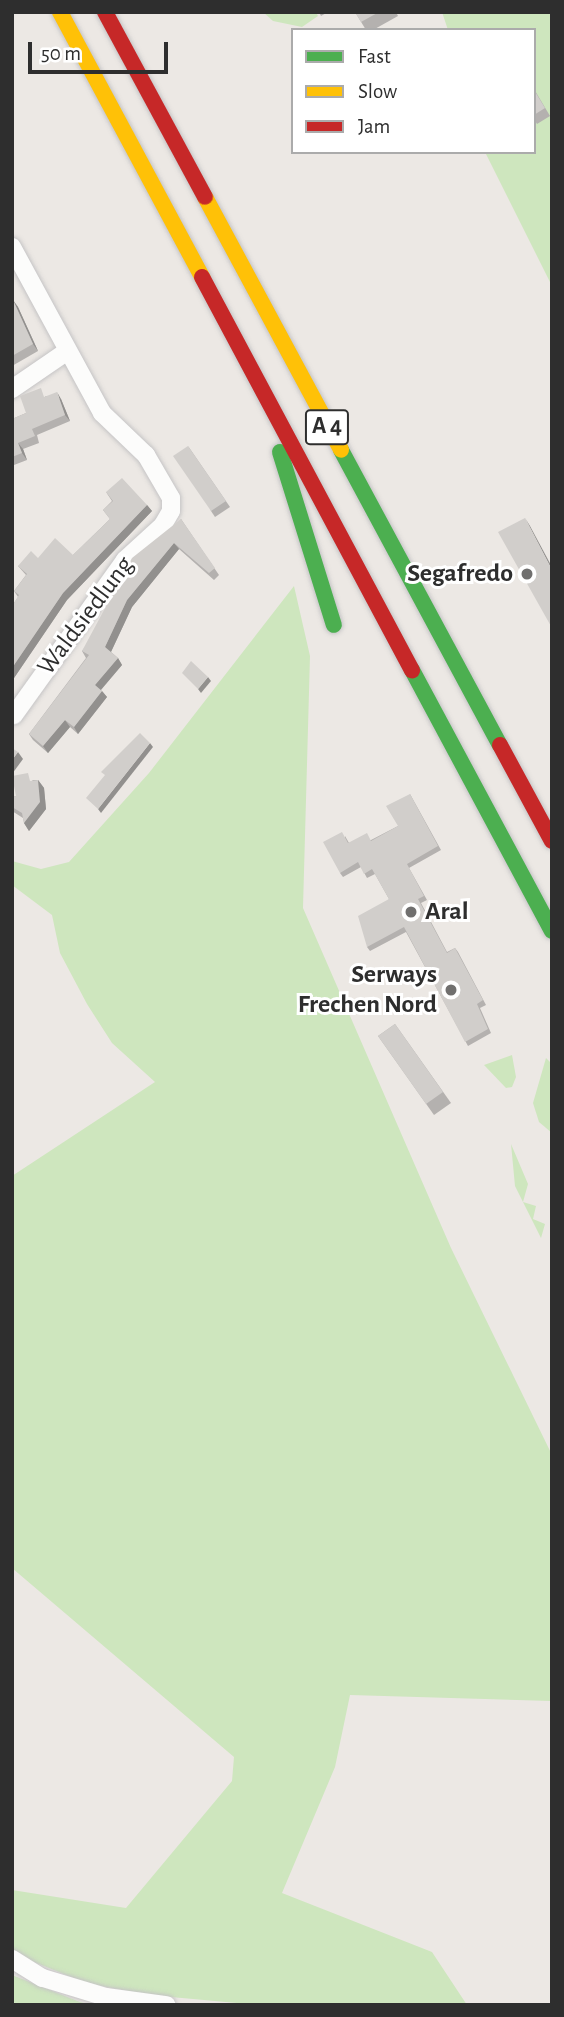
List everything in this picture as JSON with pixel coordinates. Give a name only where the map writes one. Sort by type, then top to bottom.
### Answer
[{"type":"highway","name":"A 4","points":[[60,12],[552,932]]},
{"type":"highway","name":"A 4","points":[[105,12],[552,841]]},
{"type":"highway","points":[[263,393],[334,625]]},
{"type":"street","points":[[12,247],[66,352],[12,389]]},
{"type":"street","name":"Waldsiedlung","points":[[14,715],[125,559],[163,525],[171,511],[166,484],[146,455],[102,413],[66,352]]},
{"type":"street","points":[[12,1959],[43,1978],[68,1986],[106,1997],[166,2005]]},
{"type":"green space","points":[[263,12],[316,12],[318,16],[302,27],[273,21]]},
{"type":"green space","points":[[442,12],[552,12],[552,286],[486,154],[536,154],[536,28],[447,28]]},
{"type":"green space","points":[[294,586],[310,656],[303,908],[451,1248],[552,1455],[552,1701],[350,1695],[335,1767],[282,1893],[432,1952],[467,2005],[259,2005],[149,1995],[86,1983],[12,1953],[12,1890],[126,1908],[232,1781],[234,1757],[12,1568],[12,1176],[155,1082],[112,1043],[87,1004],[60,953],[52,915],[12,885],[12,861],[41,869],[69,862],[149,773]]},
{"type":"green space","points":[[512,1055],[516,1077],[512,1087],[506,1088],[484,1065]]},
{"type":"green space","points":[[546,1058],[552,1064],[552,1133],[539,1122],[533,1103]]},
{"type":"green space","points":[[511,1144],[528,1184],[523,1202],[515,1186]]},
{"type":"green space","points":[[523,1202],[536,1206],[533,1219],[545,1224],[541,1238]]},
{"type":"green space","points":[[12,1975],[80,2002],[93,2005],[12,2005]]},
{"type":"building","points":[[355,12],[379,12],[361,22]]},
{"type":"building","points":[[536,93],[545,108],[536,114]]},
{"type":"building","points":[[12,300],[33,344],[12,356]]},
{"type":"building","points":[[41,388],[44,397],[57,392],[65,415],[32,429],[35,436],[18,443],[22,453],[12,457],[12,419],[26,413],[20,396]]},
{"type":"building","points":[[188,446],[226,501],[211,511],[173,456]]},
{"type":"building","points":[[122,478],[147,505],[63,593],[12,668],[12,606],[19,595],[14,591],[27,574],[18,566],[31,551],[38,558],[55,538],[73,555],[110,519],[103,510],[113,501],[106,492]]},
{"type":"building","points":[[525,518],[552,570],[552,628],[498,532]]},
{"type":"building","points":[[181,519],[215,568],[209,573],[174,543],[127,600],[105,647],[118,658],[95,685],[102,691],[74,727],[65,720],[43,746],[29,734],[89,655],[82,651],[132,558]]},
{"type":"building","points":[[191,661],[208,677],[198,689],[182,673]]},
{"type":"building","points":[[140,733],[150,743],[98,809],[86,798],[105,775],[101,772]]},
{"type":"building","points":[[12,748],[18,752],[12,760]]},
{"type":"building","points":[[28,773],[30,781],[38,780],[40,802],[24,823],[22,813],[12,807],[12,797],[16,796],[12,776]]},
{"type":"building","points":[[410,794],[438,846],[407,864],[424,896],[418,899],[447,953],[455,948],[483,1000],[477,1004],[488,1029],[465,1042],[404,927],[367,947],[358,916],[389,899],[372,869],[364,874],[358,862],[340,873],[323,842],[342,832],[348,843],[367,833],[371,841],[398,826],[386,806]]},
{"type":"building","points":[[395,1024],[443,1092],[426,1104],[378,1036]]},
{"type":"traffic: fast","points":[[341,450],[500,745]]},
{"type":"traffic: fast","points":[[280,452],[334,625]]},
{"type":"traffic: fast","points":[[412,670],[552,931]]},
{"type":"traffic: slow","points":[[60,12],[202,277]]},
{"type":"traffic: slow","points":[[205,197],[341,450]]},
{"type":"traffic: jam","points":[[105,12],[205,197]]},
{"type":"traffic: jam","points":[[202,277],[412,670]]},
{"type":"traffic: jam","points":[[500,745],[552,841]]},
{"type":"place","name":"Segafredo","points":[[527,574]]},
{"type":"place","name":"Aral","points":[[411,912]]},
{"type":"place","name":"Serways Frechen Nord","points":[[451,990]]}]
